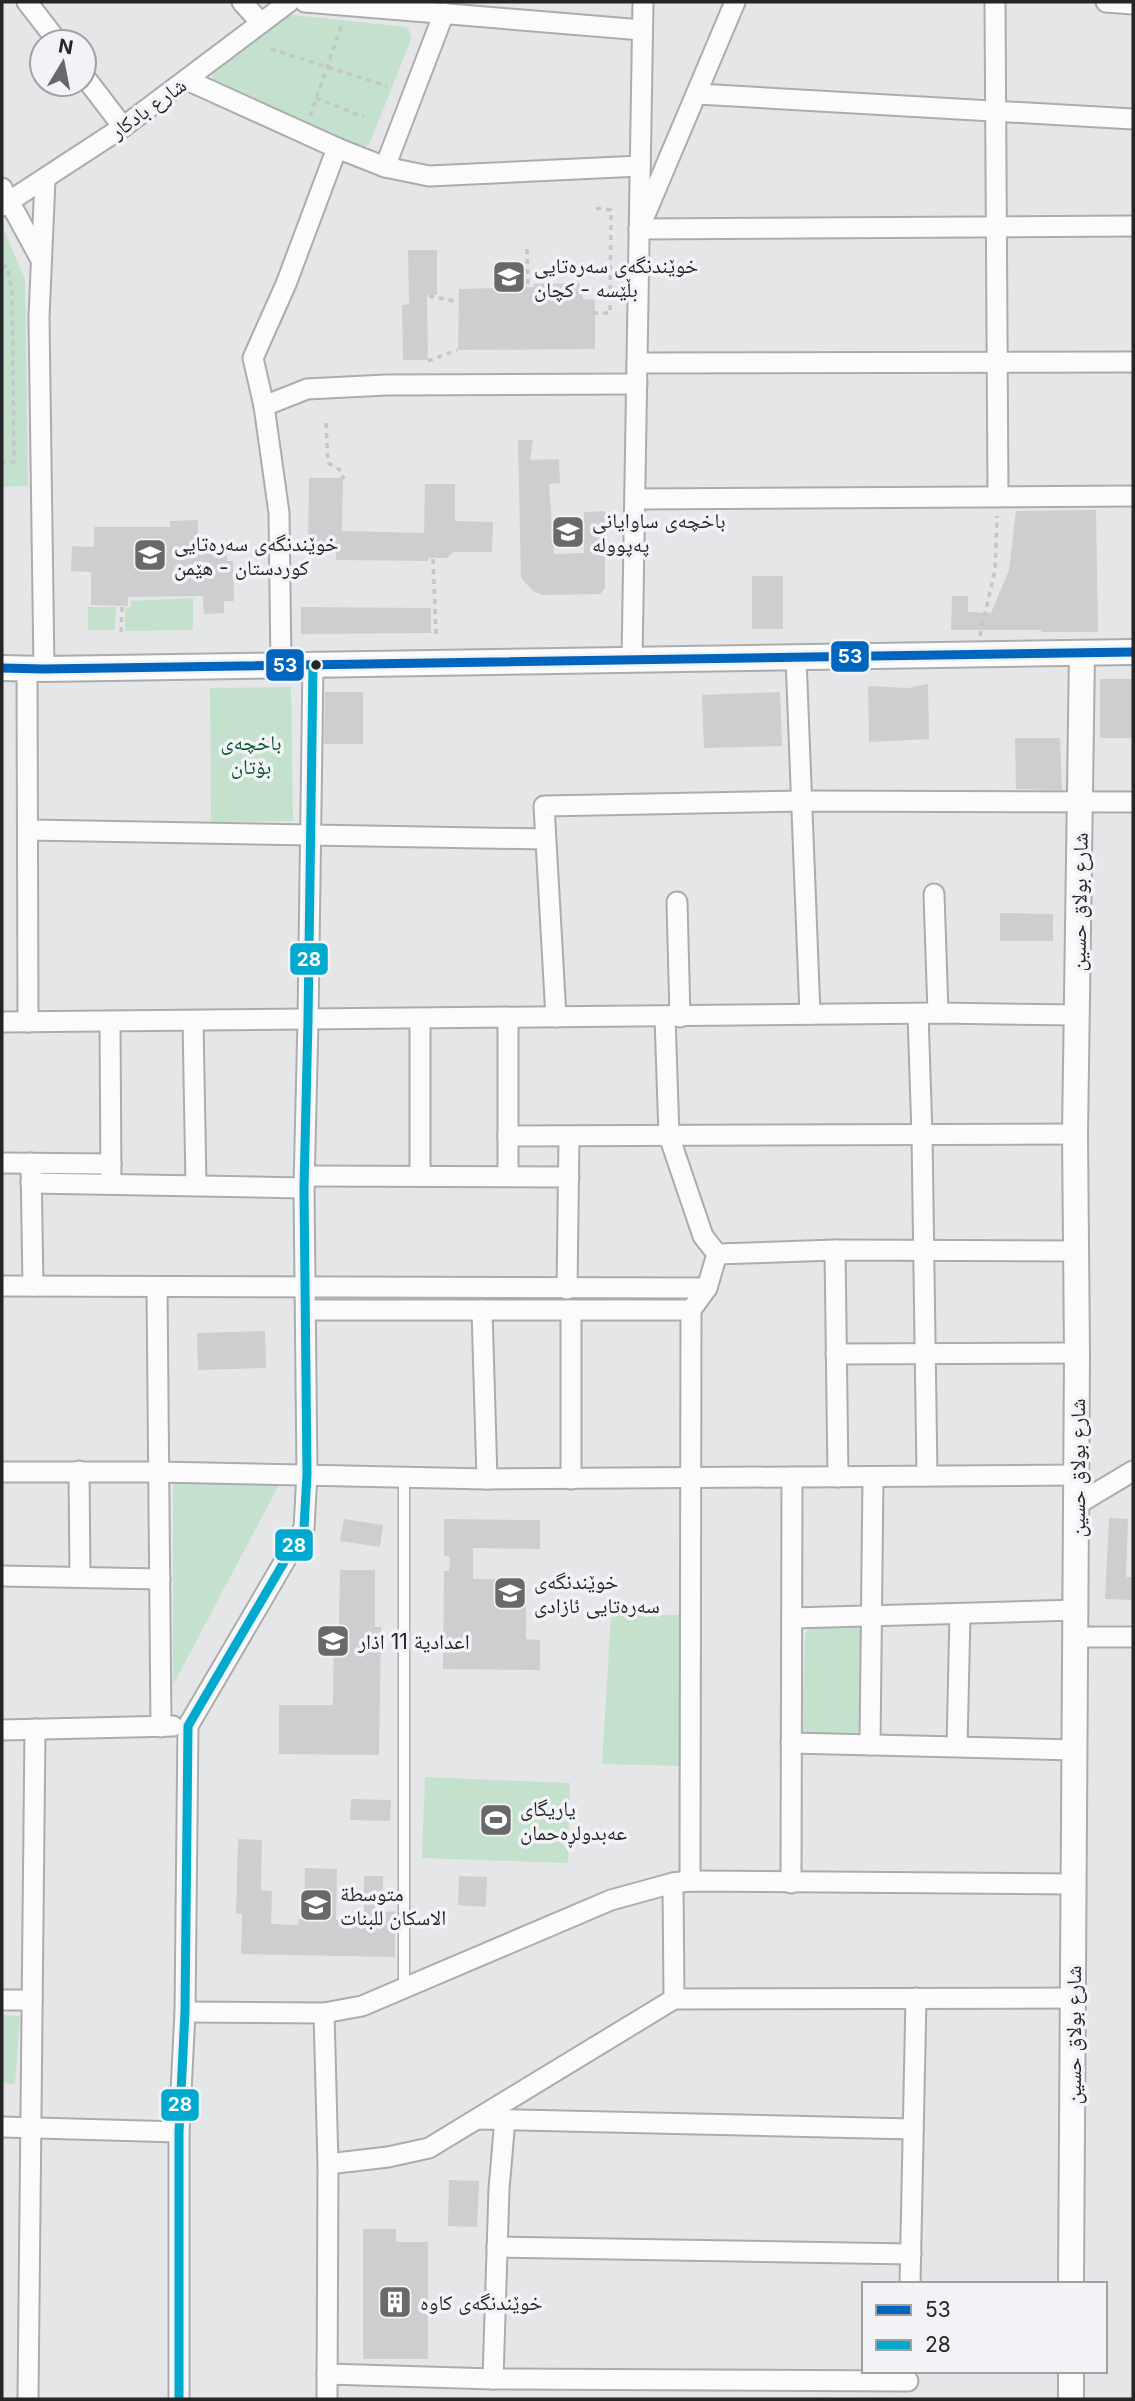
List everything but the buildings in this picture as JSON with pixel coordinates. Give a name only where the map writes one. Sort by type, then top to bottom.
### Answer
[{"type":"street","points":[[27,2],[47,28]]},
{"type":"street","points":[[242,2],[261,23]]},
{"type":"street","name":"شارع بادكار","points":[[5,198],[45,180],[123,127],[289,2]]},
{"type":"street","points":[[305,2],[642,30]]},
{"type":"street","points":[[632,660],[643,2]]},
{"type":"street","points":[[639,229],[736,2]]},
{"type":"street","points":[[995,2],[998,495]]},
{"type":"street","points":[[1106,2],[1133,4]]},
{"type":"street","points":[[385,167],[444,13]]},
{"type":"street","points":[[187,80],[337,148],[385,167],[429,176],[640,166]]},
{"type":"street","points":[[98,94],[123,127]]},
{"type":"street","points":[[697,94],[1133,119]]},
{"type":"street","points":[[281,666],[279,513],[264,406],[253,358],[286,284],[337,148]]},
{"type":"street","points":[[28,1022],[29,830],[36,669],[39,317],[45,180]]},
{"type":"street","points":[[5,198],[41,261]]},
{"type":"street","points":[[639,229],[1133,226]]},
{"type":"street","points":[[637,363],[1133,362]]},
{"type":"street","points":[[264,406],[307,389],[386,385],[636,384]]},
{"type":"street","points":[[635,499],[1133,496]]},
{"type":"street","points":[[2,668],[1133,652]]},
{"type":"street","name":"شارع بولاق حسين","points":[[1072,2282],[1077,1475],[1074,1251],[1082,653]]},
{"type":"street","points":[[796,658],[810,1014]]},
{"type":"street","points":[[179,2399],[178,2132],[185,2012],[188,1726],[304,1528],[307,1474],[304,1182],[313,665]]},
{"type":"street","points":[[556,1017],[544,806],[802,801],[1133,802]]},
{"type":"street","points":[[29,830],[544,839]]},
{"type":"street","points":[[934,894],[938,1013]]},
{"type":"street","points":[[677,902],[669,1136],[702,1236],[717,1254]]},
{"type":"street","points":[[2,1022],[938,1013],[1076,1015]]},
{"type":"street","points":[[918,1014],[927,1476]]},
{"type":"street","points":[[508,1018],[508,1175]]},
{"type":"street","points":[[420,1020],[420,1176]]},
{"type":"street","points":[[193,1021],[195,1185]]},
{"type":"street","points":[[110,1022],[111,1184]]},
{"type":"street","points":[[508,1136],[1075,1134]]},
{"type":"street","points":[[566,1289],[569,1137]]},
{"type":"street","points":[[2,1163],[111,1164]]},
{"type":"street","points":[[31,1163],[33,1286]]},
{"type":"street","points":[[31,1183],[195,1185],[420,1176],[569,1177]]},
{"type":"street","points":[[717,1254],[835,1250],[1074,1251]]},
{"type":"street","points":[[835,1250],[838,1477]]},
{"type":"street","points":[[674,1999],[682,1882],[692,1478],[691,1310],[707,1288],[717,1254]]},
{"type":"street","points":[[2,1286],[707,1288]]},
{"type":"street","points":[[157,1287],[161,1727]]},
{"type":"street","points":[[306,1310],[691,1310]]},
{"type":"street","points":[[482,1310],[487,1479]]},
{"type":"street","points":[[571,1310],[571,1479]]},
{"type":"street","points":[[836,1354],[1077,1353]]},
{"type":"street","points":[[79,1471],[80,1577]]},
{"type":"street","points":[[1076,1505],[1133,1471]]},
{"type":"street","points":[[2,1472],[307,1474],[487,1479],[1077,1475]]},
{"type":"street","points":[[870,1745],[873,1476]]},
{"type":"street","points":[[791,1883],[792,1477]]},
{"type":"street","points":[[2,1576],[160,1578]]},
{"type":"street","points":[[792,1618],[1076,1610]]},
{"type":"street","points":[[957,1746],[960,1614]]},
{"type":"street","points":[[1076,1637],[1133,1637]]},
{"type":"street","points":[[2,1730],[188,1726]]},
{"type":"street","points":[[28,2399],[35,1729]]},
{"type":"street","points":[[791,1743],[1075,1750]]},
{"type":"street","points":[[185,2012],[324,2013],[362,2006],[611,1900],[682,1882],[1073,1884]]},
{"type":"street","points":[[910,2282],[916,1998]]},
{"type":"street","points":[[328,2164],[388,2157],[429,2148],[674,1999],[1073,1998]]},
{"type":"street","points":[[2,2000],[32,2000]]},
{"type":"street","points":[[324,2013],[328,2164],[327,2399]]},
{"type":"street","points":[[476,2119],[913,2129]]},
{"type":"street","points":[[494,2379],[497,2247],[505,2119]]},
{"type":"street","points":[[2,2127],[178,2132]]},
{"type":"street","points":[[497,2247],[911,2254]]},
{"type":"street","points":[[1071,2373],[1071,2399]]},
{"type":"street","points":[[327,2375],[908,2384]]},
{"type":"lane","points":[[404,1478],[404,1987]]},
{"type":"path","points":[[304,133],[343,22]]},
{"type":"path","points":[[271,50],[387,86]]},
{"type":"path","points":[[316,98],[364,117]]},
{"type":"path","points":[[593,313],[610,313],[611,222],[611,210],[594,208]]},
{"type":"path","points":[[527,249],[527,285]]},
{"type":"path","points":[[2,267],[7,266],[9,270],[12,290],[14,461],[2,462]]},
{"type":"path","points":[[429,296],[458,302]]},
{"type":"path","points":[[428,361],[457,350]]},
{"type":"path","points":[[326,423],[328,463],[339,469],[344,479]]},
{"type":"path","points":[[976,655],[995,570],[998,495]]},
{"type":"path","points":[[433,559],[436,634]]},
{"type":"path","points":[[121,607],[121,632]]},
{"type":"green space","points":[[284,14],[407,27],[412,37],[369,145],[360,148],[211,85],[217,69]]},
{"type":"green space","points":[[2,226],[25,279],[28,486],[2,487]]},
{"type":"green space","points":[[193,598],[193,630],[125,631],[125,608],[131,607],[131,601]]},
{"type":"green space","points":[[88,607],[116,607],[115,630],[88,630]]},
{"type":"green space","name":"باخچەی بۆتان","points":[[291,687],[293,821],[211,822],[210,688]]},
{"type":"green space","points":[[173,1483],[280,1483],[173,1685]]},
{"type":"green space","points":[[611,1615],[684,1615],[680,1766],[602,1764]]},
{"type":"green space","points":[[813,1623],[861,1623],[859,1733],[802,1733],[805,1634]]},
{"type":"green space","name":"یاریگای عەبدولڕەحمان","points":[[425,1777],[570,1783],[568,1863],[422,1858]]},
{"type":"green space","points":[[2,2015],[20,2016],[15,2084],[2,2083]]},
{"type":"transit line","name":"53","points":[[2,668],[1133,652]]},
{"type":"transit line","name":"28","points":[[179,2399],[179,2132],[185,2012],[188,1726],[304,1528],[307,1474],[304,1188],[313,665]]},
{"type":"place","name":"خوێندنگەی سەرەتایی بڵێسە - کچان","points":[[509,277]]},
{"type":"place","name":"باخچەی ساوایانی پەپوولە","points":[[568,532]]},
{"type":"place","name":"خوێندنگەی سەرەتایی کوردستان - هێمن","points":[[150,555]]},
{"type":"place","name":"خوێندنگەی سەرەتایی ئازادی","points":[[510,1593]]},
{"type":"place","name":"اعدادية 11 اذار","points":[[333,1641]]},
{"type":"place","name":"یاریگای عەبدولڕەحمان","points":[[496,1820]]},
{"type":"place","name":"متوسطة الاسكان للبنات","points":[[316,1905]]},
{"type":"place","name":"خوێندنگەی کاوە","points":[[395,2302]]}]
